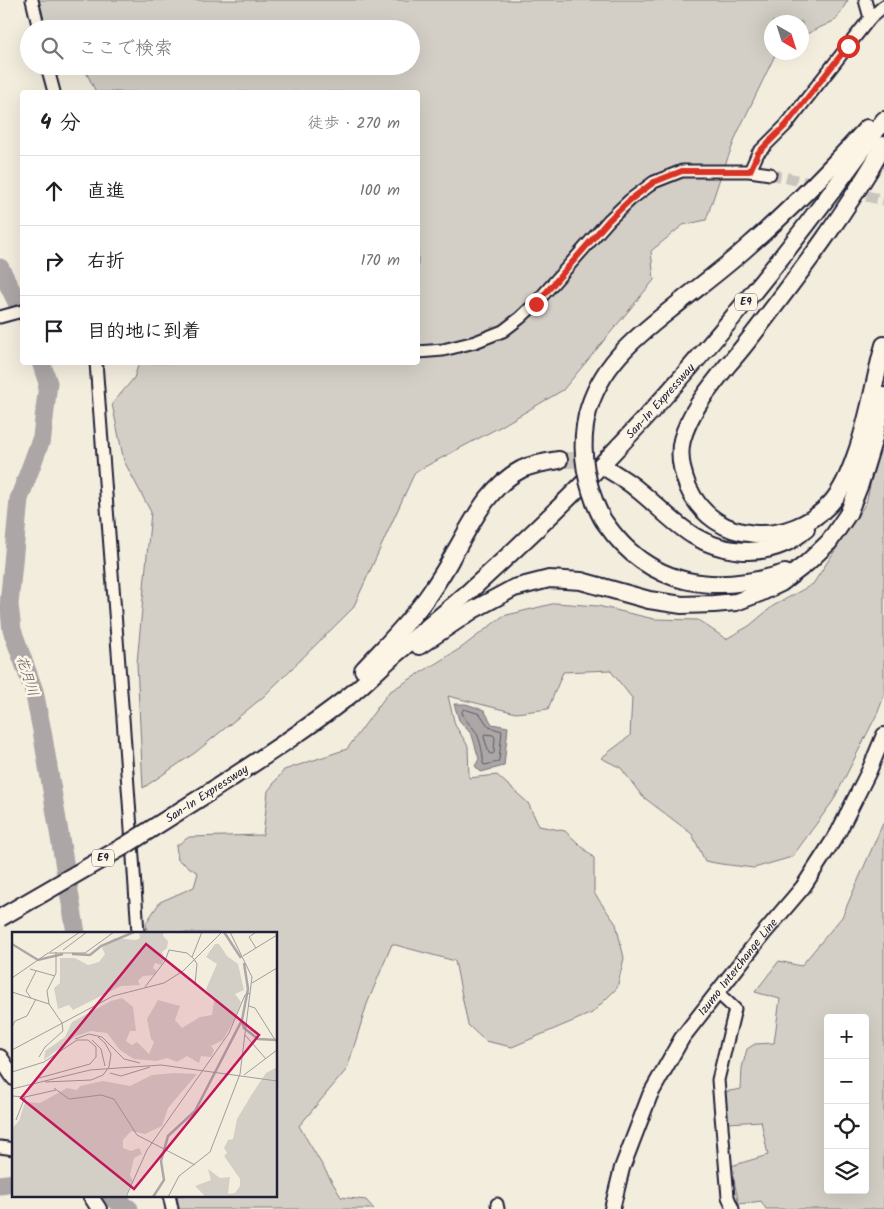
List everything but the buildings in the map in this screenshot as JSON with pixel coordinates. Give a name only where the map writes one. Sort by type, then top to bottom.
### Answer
[{"type":"highway","points":[[807,563],[784,573],[763,579],[739,584],[720,585],[682,579],[664,573],[648,564],[616,538],[604,522],[595,503],[588,485],[584,463],[584,425],[598,386],[608,368],[622,351],[750,245],[788,210],[828,171],[884,109]]},
{"type":"highway","name":"San-In Expressway","points":[[0,918],[118,850],[307,727],[472,589],[601,471],[734,316],[791,246],[884,120]]},
{"type":"highway","points":[[830,504],[815,517],[793,529],[758,534],[726,527],[714,520],[702,509],[692,494],[685,480],[681,461],[682,441],[688,423],[698,404],[790,286],[833,226],[884,145]]},
{"type":"highway","points":[[601,471],[637,488],[695,537],[714,545],[750,552],[785,544],[814,522],[841,490],[851,471],[864,432],[884,345]]},
{"type":"highway","points":[[349,692],[473,610],[514,588],[548,579],[581,581],[649,600],[682,605],[736,602],[781,583],[807,563],[829,542],[848,514],[860,484],[884,396]]},
{"type":"highway","points":[[349,692],[413,617],[441,576],[474,518],[496,489],[509,477],[523,469],[542,462],[559,460]]},
{"type":"highway","name":"San-In Expressway","points":[[0,911],[203,793]]},
{"type":"main road","name":"Izumo Interchange Line","points":[[612,1209],[622,1168],[650,1095],[682,1038],[763,934],[803,887],[838,834],[869,771],[884,735]]},
{"type":"main road","points":[[0,1058],[12,1075]]},
{"type":"street","points":[[32,0],[37,20]]},
{"type":"street","points":[[864,0],[870,18]]},
{"type":"street","points":[[750,171],[758,153],[786,125],[870,18],[884,6]]},
{"type":"street","points":[[49,75],[53,90]]},
{"type":"street","points":[[420,352],[443,350],[475,342],[509,326],[536,304],[616,213],[654,182],[682,171],[750,171],[770,174]]},
{"type":"street","points":[[2,317],[20,312]]},
{"type":"street","points":[[96,365],[131,810],[138,932]]},
{"type":"street","points":[[718,992],[734,1009],[718,1080],[728,1197],[733,1209]]},
{"type":"street","points":[[169,1196],[172,1209]]},
{"type":"shaded area","points":[[36,0],[848,0],[836,20],[809,33],[809,15],[764,15],[764,60],[773,60],[737,134],[706,220],[683,225],[651,251],[654,280],[563,390],[498,428],[415,472],[353,608],[263,697],[196,752],[143,788],[137,663],[151,512],[124,461],[112,404],[134,378],[138,365],[420,365],[420,90],[95,90],[88,75],[420,75],[420,20],[38,20]]},
{"type":"shaded area","points":[[884,426],[884,696],[878,712],[833,801],[792,857],[754,868],[705,861],[692,834],[642,796],[621,768],[601,758],[630,736],[632,698],[610,670],[563,672],[548,709],[516,713],[448,696],[455,725],[468,746],[469,778],[497,775],[528,803],[539,826],[565,831],[594,858],[594,893],[616,924],[624,958],[617,988],[592,1013],[512,1047],[485,1041],[468,1025],[455,961],[392,944],[367,1004],[347,1069],[299,1126],[341,1197],[366,1200],[374,1209],[179,1209],[177,1196],[278,1196],[278,932],[147,932],[146,923],[160,902],[194,887],[198,873],[178,860],[176,846],[189,837],[263,835],[268,791],[284,770],[347,749],[389,692],[461,648],[503,616],[556,603],[598,606],[654,619],[698,620],[726,639],[749,626],[773,606],[813,584],[866,503]]},
{"type":"shaded area","points":[[884,821],[884,1209],[766,1209],[761,1201],[739,1204],[731,1166],[768,1155],[761,1121],[729,1123],[724,1092],[741,1089],[742,1068],[747,1049],[755,1044],[774,1043],[780,999],[755,992],[779,961],[801,966],[842,917]]},
{"type":"water","points":[[454,704],[466,704],[484,710],[492,724],[508,727],[504,766],[481,772],[475,766],[479,759],[472,735],[459,720]]},
{"type":"waterway","name":"花月川","points":[[0,268],[20,308]]},
{"type":"waterway","name":"花月川","points":[[42,365],[48,383],[42,437],[19,499],[9,605],[12,630],[34,691],[76,932]]},
{"type":"waterway","points":[[0,1185],[12,1183]]},
{"type":"waterway","points":[[110,1196],[129,1209]]},
{"type":"tunnel","points":[[770,174],[884,200]]},
{"type":"tunnel","points":[[559,460],[575,460],[598,466]]},
{"type":"route","points":[[536,304],[609,220],[630,200],[654,182],[682,171],[750,171],[758,153],[786,125],[848,46]]}]
